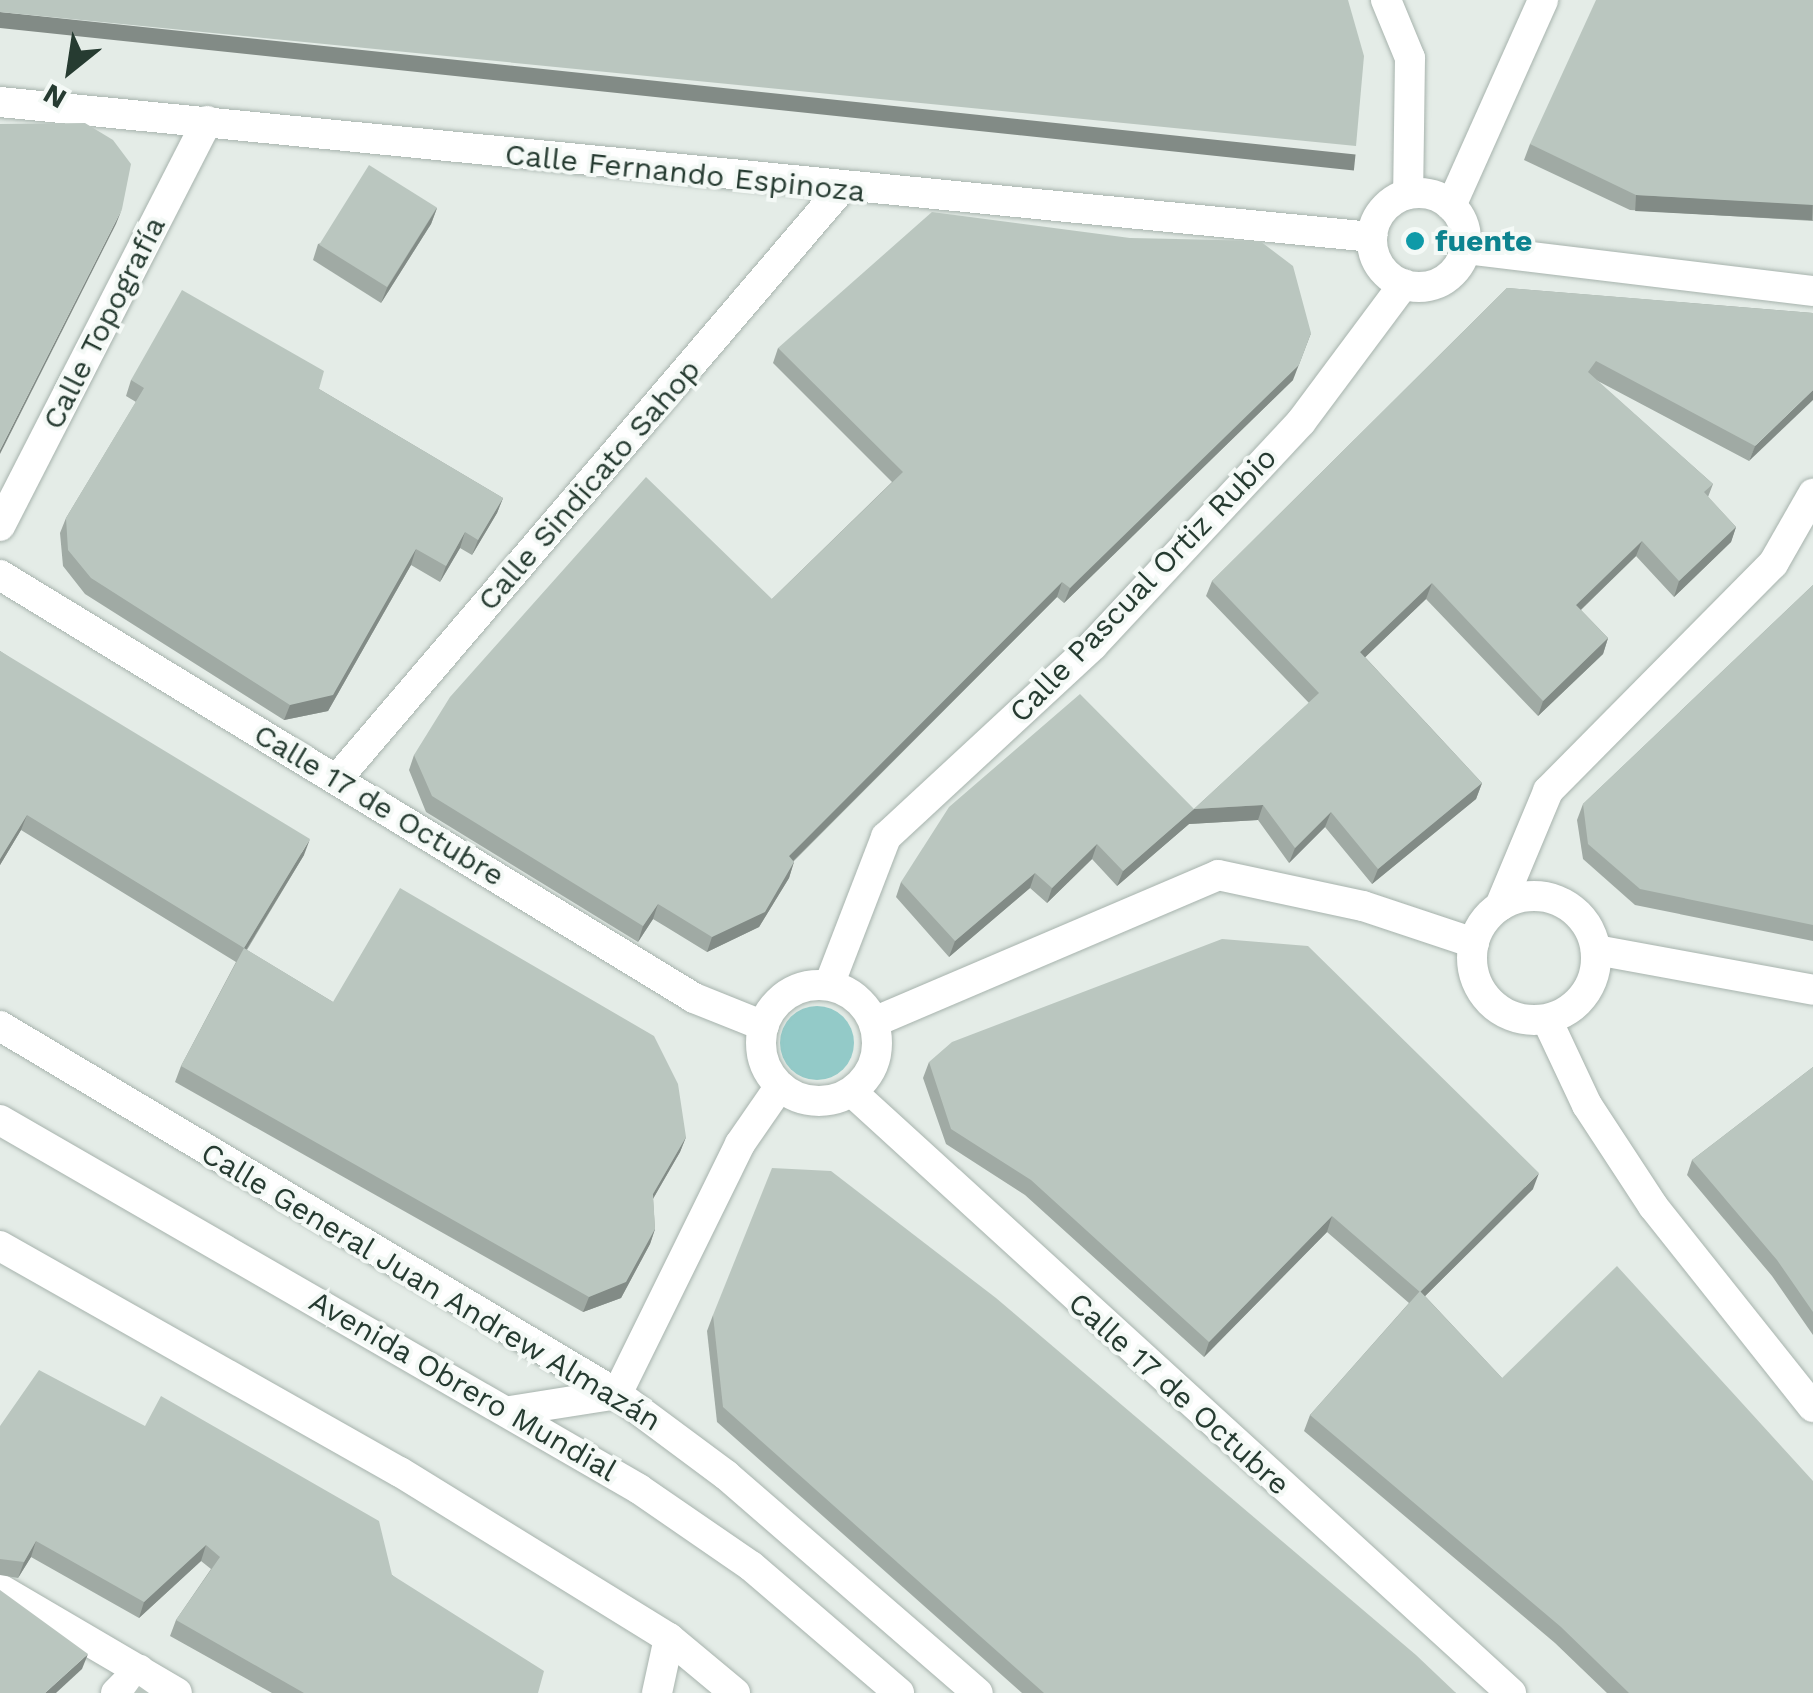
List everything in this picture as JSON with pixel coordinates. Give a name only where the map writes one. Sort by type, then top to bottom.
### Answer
[{"type":"street","points":[[1386,0],[1410,58],[1408,194]]},
{"type":"street","points":[[1465,248],[1451,206],[1543,0]]},
{"type":"street","name":"Calle Fernando Espinoza","points":[[0,102],[840,190],[1372,237]]},
{"type":"street","name":"Calle Topografía","points":[[0,526],[207,121]]},
{"type":"street","name":"Calle Sindicato Sahop","points":[[337,779],[840,190]]},
{"type":"street","points":[[1451,206],[1408,194],[1383,210],[1372,237],[1380,266],[1404,284],[1436,284],[1465,248]]},
{"type":"street","points":[[1465,248],[1813,291]]},
{"type":"street","name":"Calle Pascual Ortiz Rubio","points":[[829,985],[886,837],[1093,645],[1301,422],[1404,284]]},
{"type":"street","points":[[1596,950],[1590,987],[1547,1020],[1506,1014],[1489,1001],[1474,943],[1500,906],[1548,791],[1773,564],[1813,494]]},
{"type":"street","name":"Calle 17 de Octubre","points":[[0,574],[694,998],[764,1026]]},
{"type":"street","points":[[874,1022],[1218,875],[1362,906],[1474,943]]},
{"type":"street","points":[[1500,906],[1560,902],[1596,950],[1813,990]]},
{"type":"street","points":[[829,985],[874,1022],[875,1062],[852,1092],[814,1102],[780,1086],[762,1055],[764,1026],[791,992],[829,985]]},
{"type":"street","points":[[1547,1020],[1653,1206],[1813,1407]]},
{"type":"street","name":"Calle General Juan Andrew Almazán","points":[[0,1026],[616,1394],[741,1486],[978,1693]]},
{"type":"street","points":[[510,1410],[616,1394],[740,1144],[780,1086]]},
{"type":"street","name":"Calle 17 de Octubre","points":[[852,1092],[1510,1693]]},
{"type":"street","name":"Avenida Obrero Mundial","points":[[0,1120],[510,1410],[751,1566],[899,1693]]},
{"type":"street","points":[[0,1246],[669,1638],[735,1693]]},
{"type":"street","points":[[0,1589],[178,1693]]},
{"type":"street","points":[[657,1693],[669,1638]]},
{"type":"street","points":[[116,1693],[139,1670]]},
{"type":"water","points":[[817,1006],[831,1008],[843,1017],[852,1029],[852,1057],[843,1069],[831,1078],[817,1080],[803,1078],[791,1069],[782,1057],[780,1043],[782,1029],[791,1017],[803,1008]]},
{"type":"building","points":[[0,0],[1348,0],[1364,56],[1356,146],[0,12]]},
{"type":"building","points":[[1596,0],[1813,0],[1813,205],[1636,195],[1530,144]]},
{"type":"building","points":[[85,123],[113,140],[131,164],[122,209],[0,450],[0,124]]},
{"type":"building","points":[[369,165],[437,207],[387,287],[319,245]]},
{"type":"building","points":[[932,212],[1130,238],[1260,241],[1293,266],[1311,333],[1299,365],[1070,588],[1062,582],[789,856],[794,862],[765,912],[712,937],[658,904],[643,926],[432,796],[414,755],[450,697],[646,477],[772,599],[903,472],[778,348]]},
{"type":"building","points":[[1507,288],[1813,313],[1813,390],[1755,446],[1596,361],[1588,372],[1713,484],[1704,492],[1736,527],[1679,581],[1642,541],[1576,605],[1608,638],[1543,701],[1432,583],[1360,652],[1482,783],[1378,869],[1331,812],[1295,848],[1263,805],[1194,809],[1319,693],[1212,581]]},
{"type":"building","points":[[182,290],[324,371],[319,389],[503,498],[478,540],[465,532],[446,566],[416,549],[333,695],[290,705],[91,578],[68,550],[66,518],[144,388],[131,380]]},
{"type":"building","points":[[1813,585],[1813,925],[1640,889],[1588,844],[1583,804]]},
{"type":"building","points":[[0,651],[310,839],[244,948],[27,815],[0,859]]},
{"type":"building","points":[[1080,694],[1194,809],[1123,871],[1097,844],[1052,888],[1035,873],[955,941],[901,882],[949,807]]},
{"type":"building","points":[[400,888],[654,1036],[678,1084],[686,1137],[653,1194],[655,1229],[626,1282],[589,1297],[181,1066],[244,948],[333,1002]]},
{"type":"building","points":[[1222,939],[1308,946],[1539,1173],[1420,1292],[1332,1216],[1209,1342],[1031,1180],[951,1129],[929,1062],[952,1042]]},
{"type":"building","points":[[1813,1067],[1813,1312],[1777,1260],[1692,1160]]},
{"type":"building","points":[[772,1168],[831,1171],[996,1298],[1456,1693],[1044,1693],[723,1407],[713,1315]]},
{"type":"building","points":[[1617,1266],[1813,1481],[1813,1693],[1629,1693],[1561,1627],[1310,1415],[1420,1291],[1502,1378]]},
{"type":"building","points":[[39,1370],[145,1426],[161,1396],[379,1521],[392,1575],[544,1671],[538,1693],[304,1693],[176,1620],[220,1557],[206,1545],[144,1602],[36,1541],[24,1562],[0,1559],[0,1426]]},
{"type":"building","points":[[0,1590],[88,1654],[45,1693],[0,1693]]},
{"type":"place","name":"fuente","points":[[1415,241]]}]
